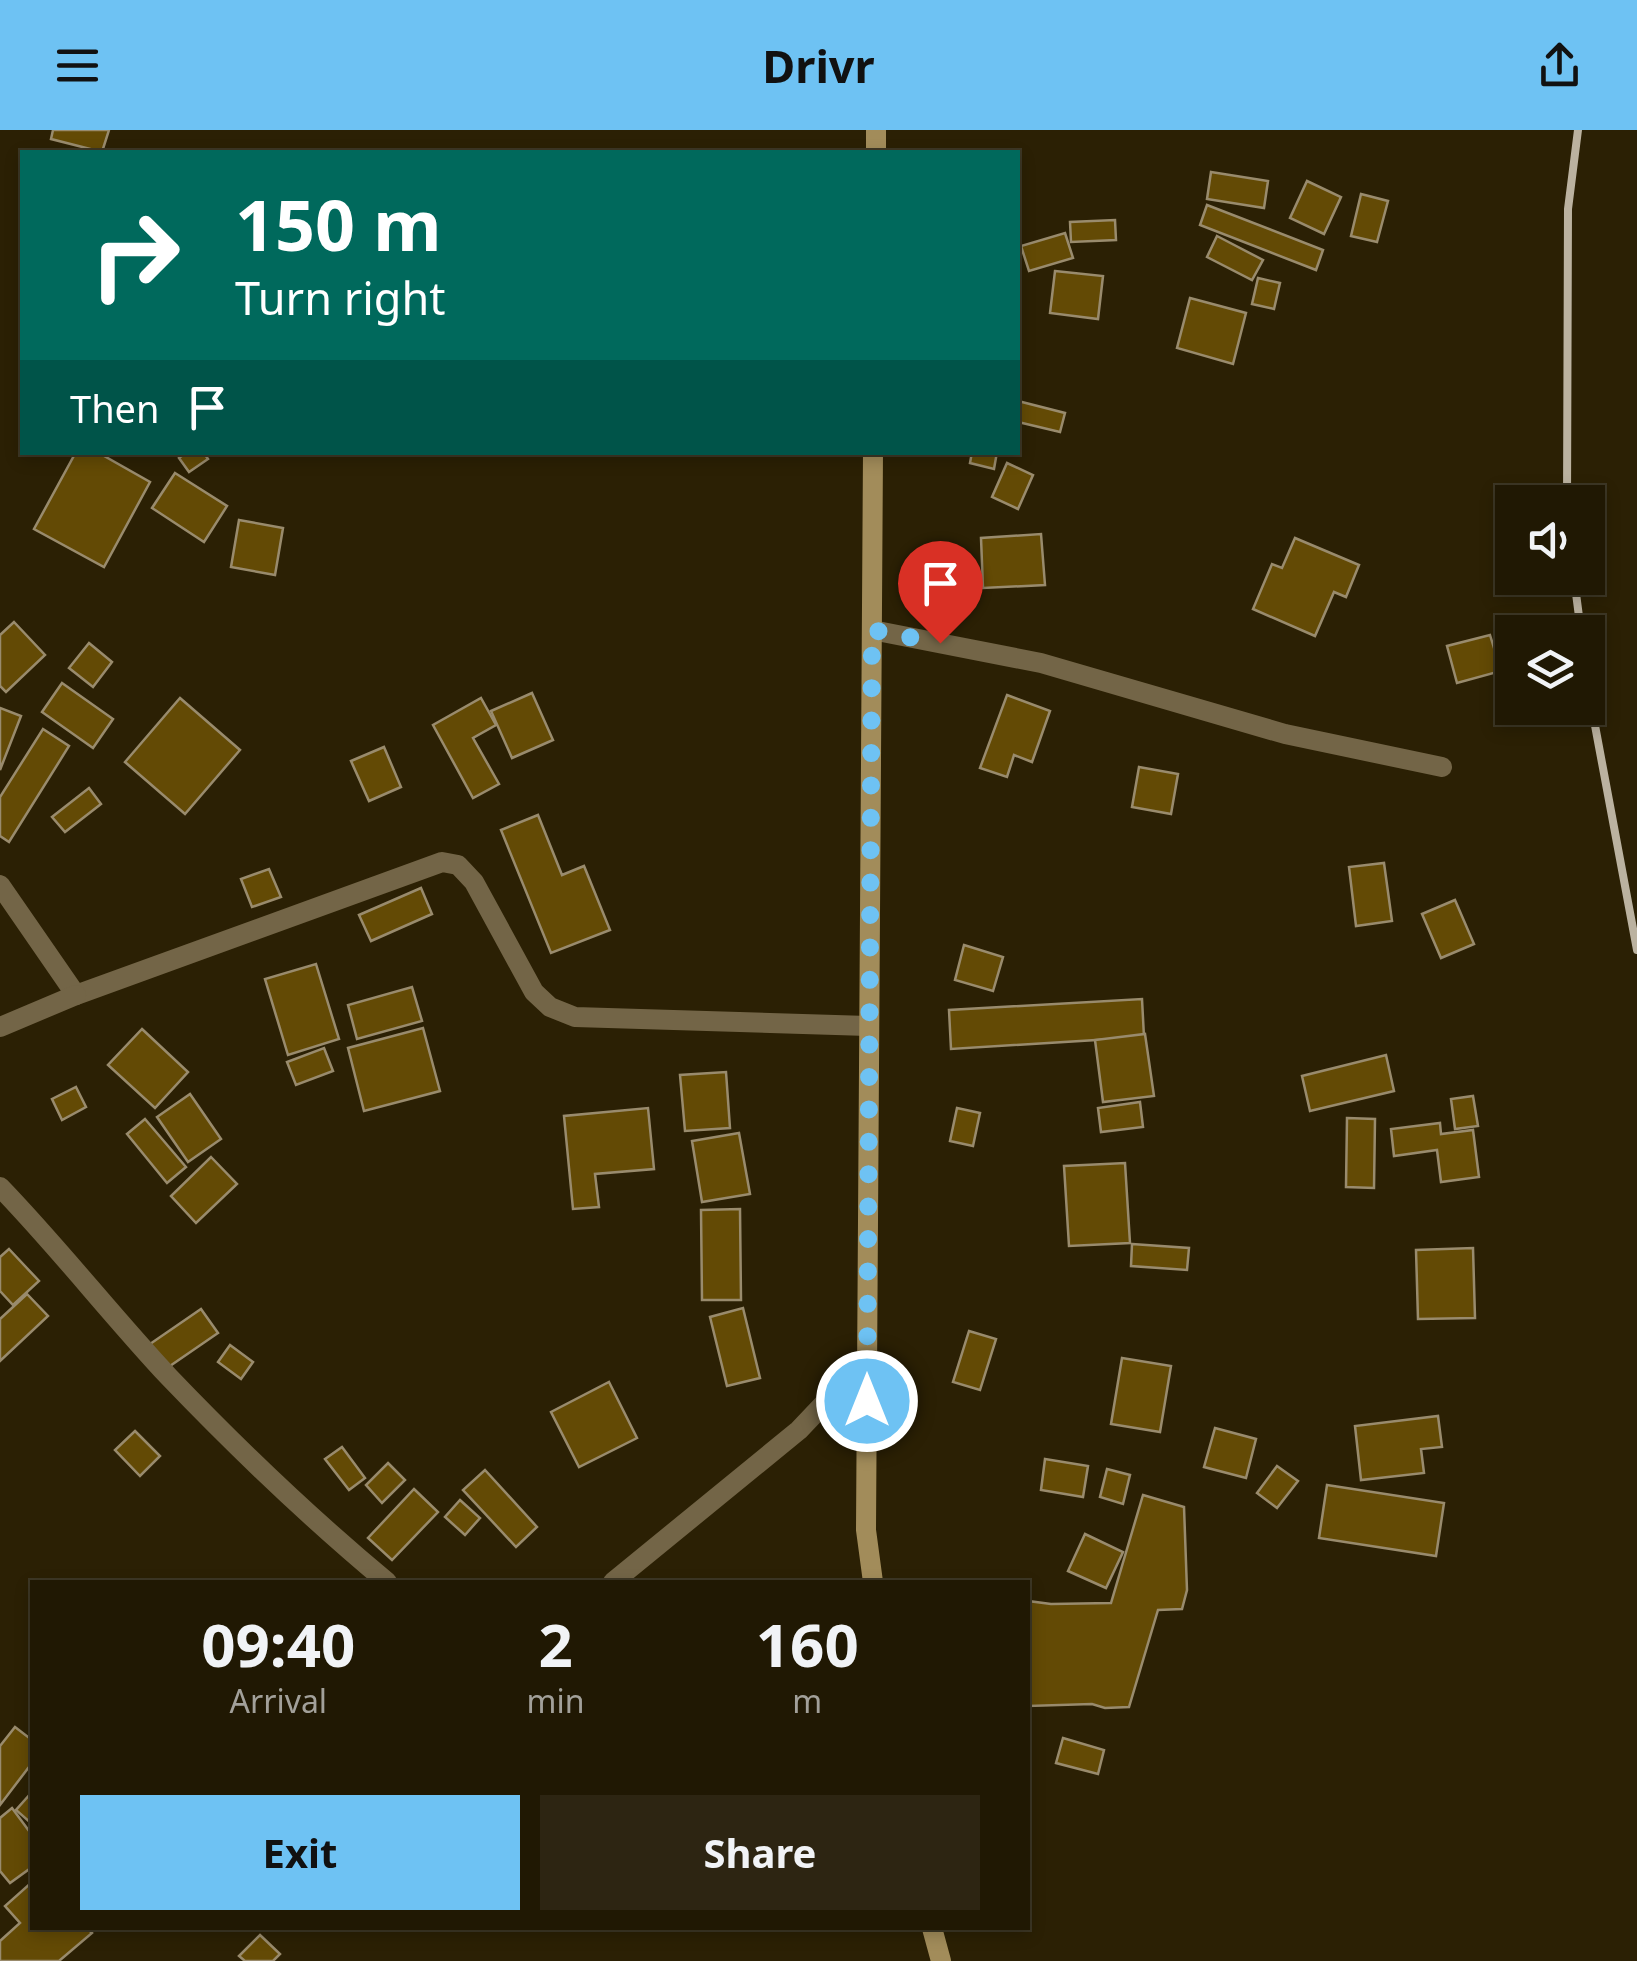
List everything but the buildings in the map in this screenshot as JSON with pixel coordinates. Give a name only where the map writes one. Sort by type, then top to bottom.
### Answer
[{"type":"main road","points":[[873,455],[866,1530],[873,1580]]},
{"type":"main road","points":[[933,1930],[941,1961]]},
{"type":"street","points":[[872,630],[1041,663],[1285,734],[1442,768]]},
{"type":"street","points":[[0,1027],[76,995],[442,862],[458,865],[474,882],[534,992],[550,1007],[575,1018],[868,1026]]},
{"type":"street","points":[[0,884],[76,995]]},
{"type":"street","points":[[0,1188],[58,1247],[167,1374],[306,1514],[385,1580]]},
{"type":"street","points":[[616,1580],[867,1369]]},
{"type":"railway","points":[[1567,485],[1568,209],[1578,130]]},
{"type":"railway","points":[[1576,595],[1579,615]]},
{"type":"railway","points":[[1595,725],[1637,950]]},
{"type":"route","points":[[867,1401],[872,630],[940,643]]}]
